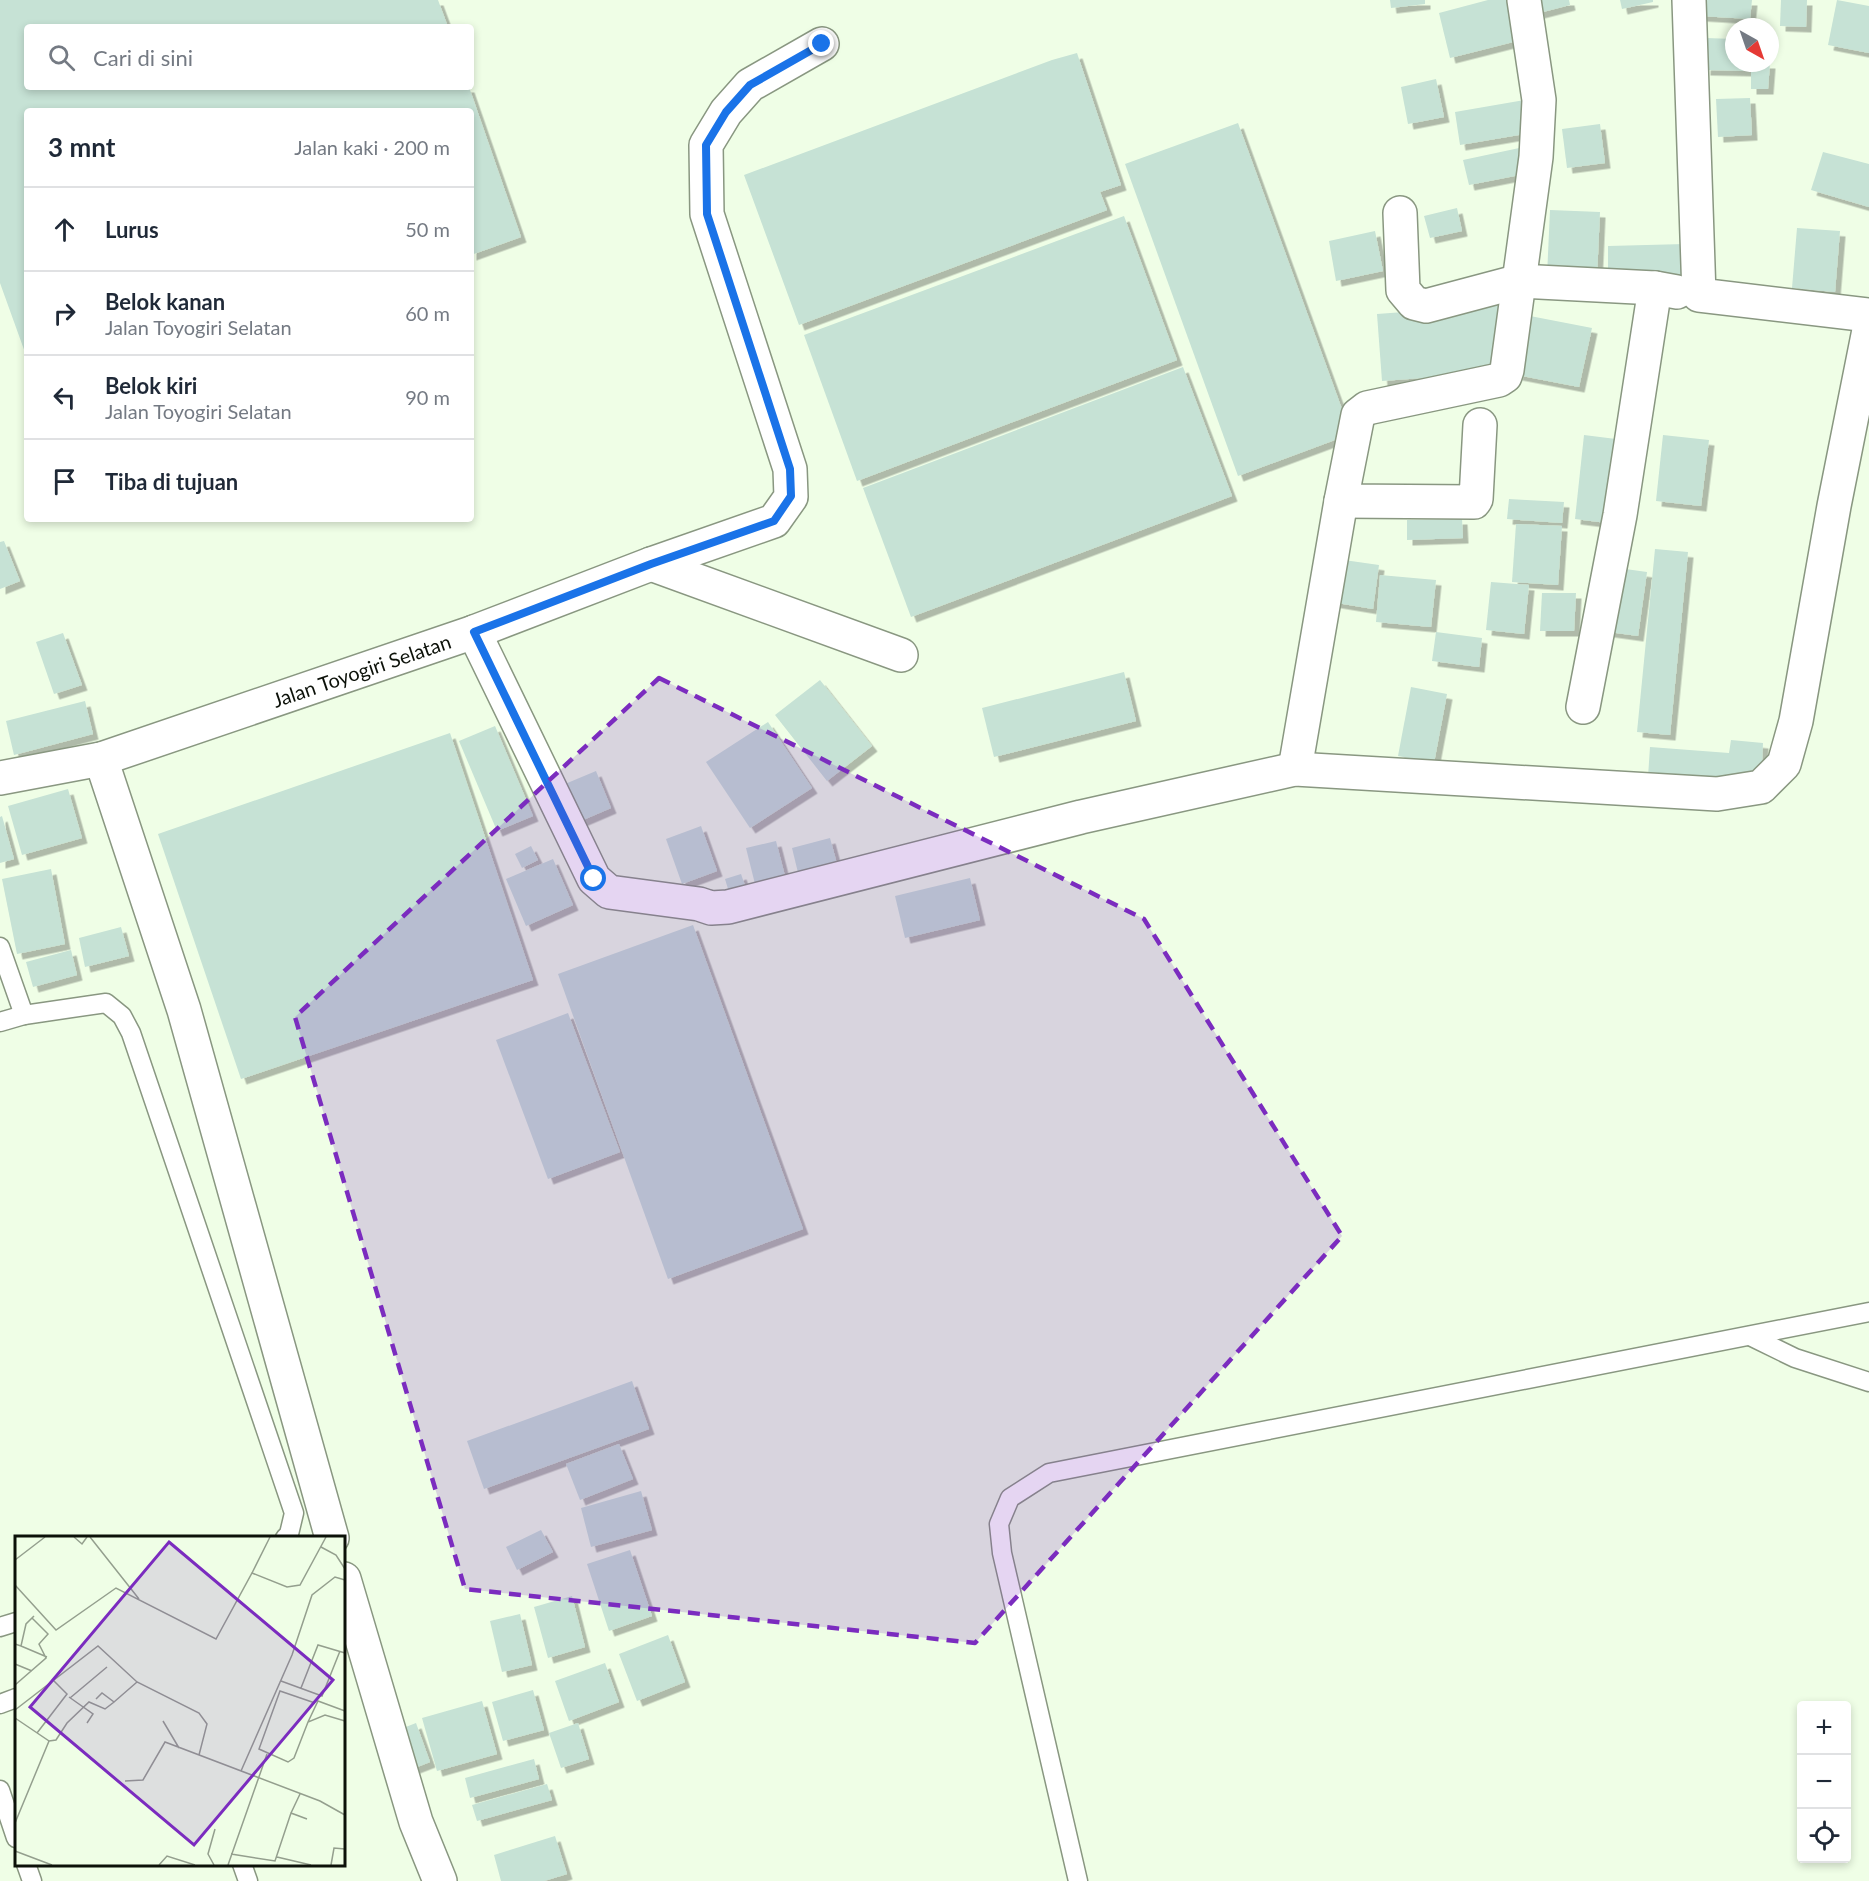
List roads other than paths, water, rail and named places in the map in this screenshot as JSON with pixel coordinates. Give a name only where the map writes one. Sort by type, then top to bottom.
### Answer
[{"type":"street","points":[[1295,769],[1358,415],[1362,411],[1499,380],[1505,376],[1507,370],[1536,157],[1539,100],[1524,0]]},
{"type":"street","points":[[1689,0],[1699,295]]},
{"type":"street","name":"Jalan Toyogiri Selatan","points":[[0,778],[101,759],[474,632],[651,564],[774,521],[791,496],[790,469],[707,214],[706,145],[726,112],[750,85],[822,44]]},
{"type":"street","points":[[1400,213],[1403,290],[1414,303],[1426,306],[1520,281],[1655,288],[1869,315]]},
{"type":"street","points":[[1583,707],[1620,515],[1655,288]]},
{"type":"street","points":[[474,632],[594,879],[609,892],[699,904],[711,908],[728,907],[1081,817],[1295,769],[1717,794],[1761,787],[1784,764],[1797,721],[1834,506],[1869,330]]},
{"type":"street","points":[[1341,501],[1474,502],[1480,425]]},
{"type":"street","points":[[651,564],[901,655]]},
{"type":"street","points":[[101,759],[184,1010],[331,1536]]},
{"type":"street","points":[[345,1587],[416,1822],[440,1881]]},
{"type":"lane","points":[[0,947],[24,1015]]},
{"type":"lane","points":[[0,1022],[24,1015],[106,1002],[123,1016],[131,1033],[294,1513],[287,1536]]},
{"type":"lane","points":[[1078,1881],[1002,1553],[999,1524],[1010,1498],[1049,1473],[1869,1312]]},
{"type":"lane","points":[[1750,1336],[1795,1358],[1869,1382]]},
{"type":"lane","points":[[0,1627],[15,1622]]},
{"type":"lane","points":[[0,1704],[15,1698]]},
{"type":"lane","points":[[0,1790],[15,1835]]},
{"type":"lane","points":[[27,1866],[32,1881]]},
{"type":"lane","points":[[243,1866],[248,1881]]}]
